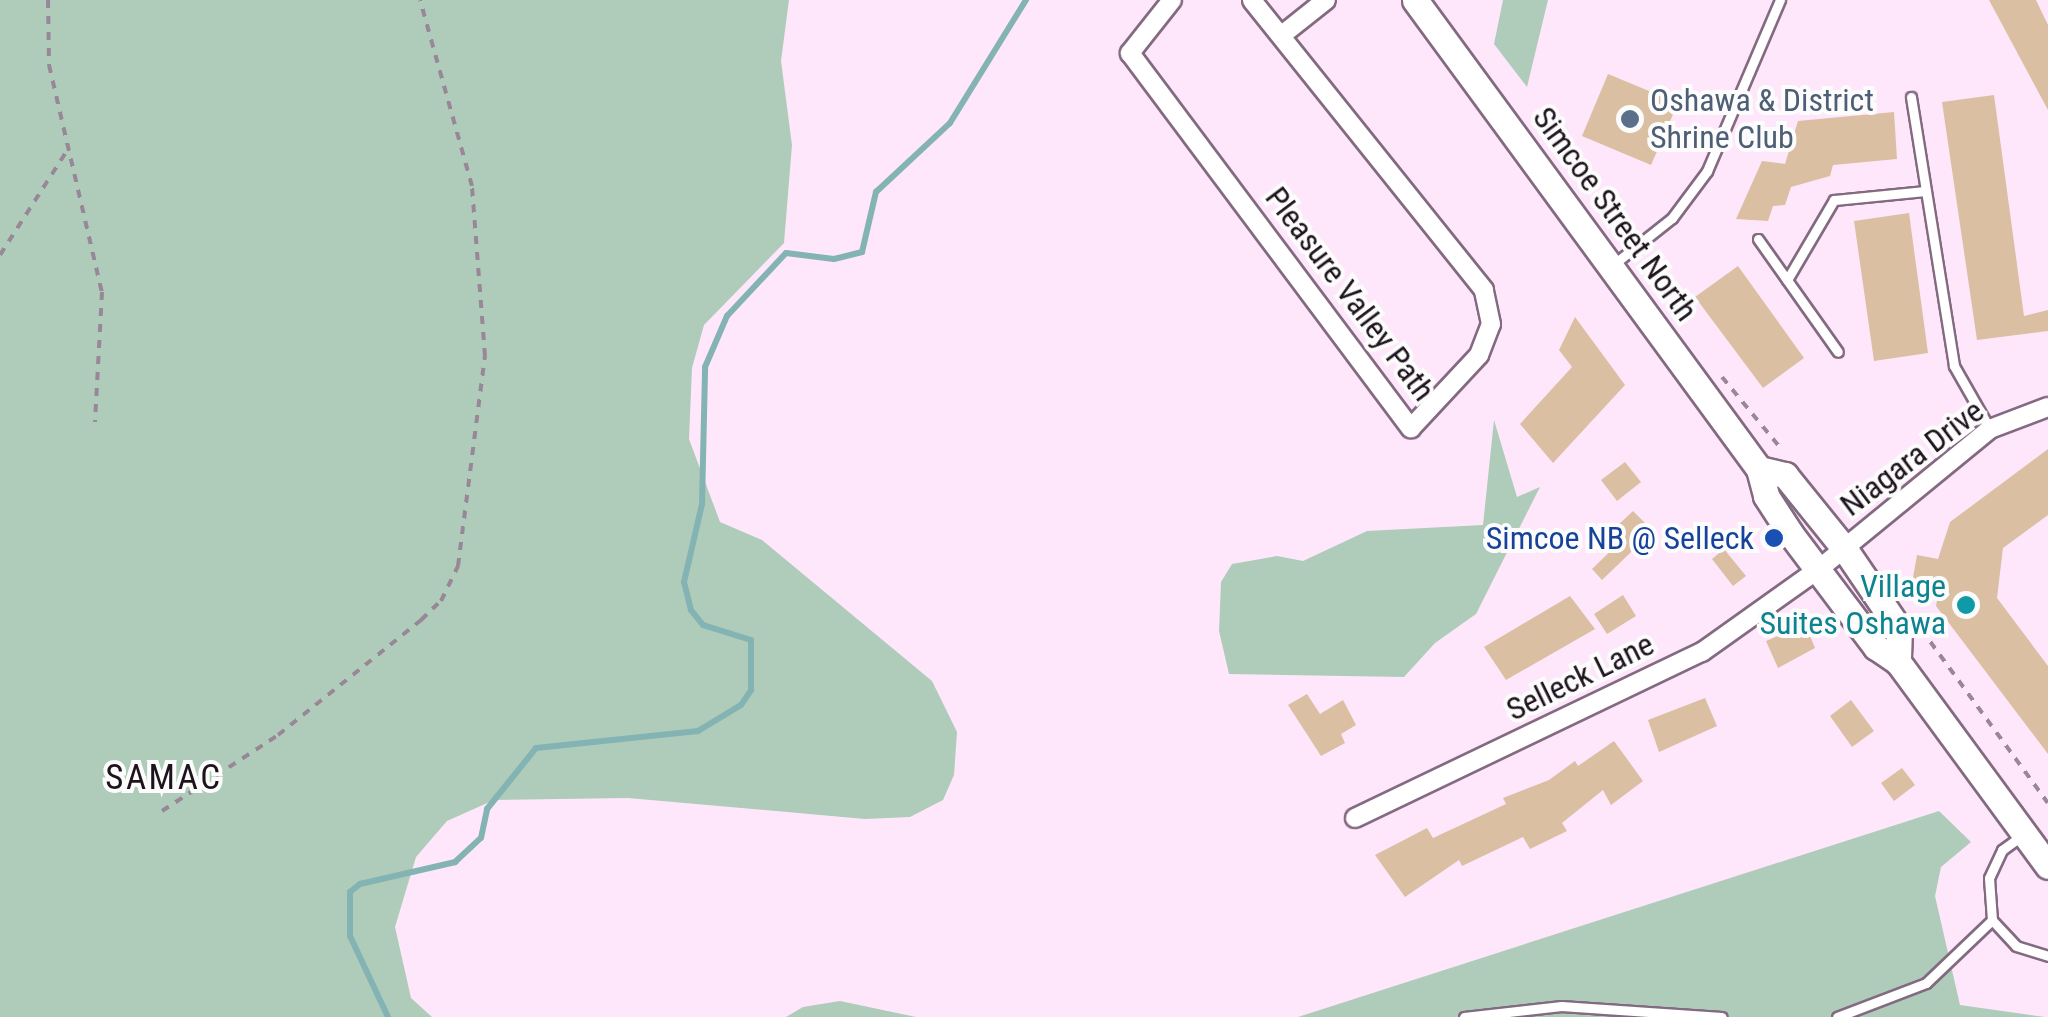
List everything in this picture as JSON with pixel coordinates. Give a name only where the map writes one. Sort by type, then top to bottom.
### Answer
[{"type":"main road","name":"Simcoe Street North","points":[[1414,0],[1614,264],[1759,469],[1766,496],[1819,570],[1876,647],[1898,662],[2048,866]]},
{"type":"main road","name":"Simcoe Street North","points":[[1759,469],[1786,475],[1844,548],[1899,629],[1898,662]]},
{"type":"street","name":"Pleasure Valley Path","points":[[1172,0],[1130,53],[1411,428],[1479,356],[1491,324],[1484,290],[1252,0]]},
{"type":"street","points":[[1282,35],[1326,0]]},
{"type":"street","name":"Niagara Drive","points":[[1819,570],[1990,429],[2048,407]]},
{"type":"street","name":"Selleck Lane","points":[[1355,818],[1702,652],[1819,570]]},
{"type":"lane","points":[[1614,264],[1672,218],[1707,171],[1780,0]]},
{"type":"lane","points":[[1911,98],[1954,366],[1990,429]]},
{"type":"lane","points":[[1787,280],[1834,200],[1926,191]]},
{"type":"lane","points":[[1758,239],[1838,352]]},
{"type":"lane","points":[[2024,834],[2002,850],[1989,878],[1992,920],[2016,946],[2048,956]]},
{"type":"lane","points":[[1837,1017],[1926,983],[1992,920]]},
{"type":"lane","points":[[1464,1017],[1561,1006],[1722,1017]]},
{"type":"path","points":[[48,0],[50,65],[102,292],[95,422]]},
{"type":"path","points":[[162,811],[278,735],[421,620],[441,600],[458,566],[485,356],[472,186],[420,0]]},
{"type":"path","points":[[0,255],[68,149]]},
{"type":"path","points":[[1719,374],[1791,461]]},
{"type":"path","points":[[1913,618],[2048,803]]},
{"type":"green space","points":[[0,0],[789,0],[781,61],[792,145],[784,243],[704,325],[692,368],[689,439],[720,522],[762,540],[932,681],[957,732],[954,775],[943,800],[910,817],[865,819],[628,798],[494,800],[447,821],[416,857],[395,927],[411,998],[432,1017],[0,1017]]},
{"type":"green space","points":[[1503,0],[1548,0],[1527,87],[1494,44]]},
{"type":"green space","points":[[1494,420],[1517,497],[1540,487],[1476,614],[1435,643],[1404,677],[1229,674],[1219,631],[1221,582],[1232,564],[1277,556],[1303,561],[1367,531],[1483,525]]},
{"type":"green space","points":[[1939,811],[1971,842],[1941,867],[1935,896],[1960,1005],[2045,1017],[1298,1017]]},
{"type":"green space","points":[[840,1001],[916,1017],[786,1017],[803,1007]]},
{"type":"building","points":[[1989,0],[2036,0],[2048,25],[2048,110]]},
{"type":"building","name":"Oshawa & District Shrine Club","points":[[1608,74],[1678,103],[1651,165],[1582,136]]},
{"type":"building","points":[[1994,95],[2024,316],[2048,310],[2048,331],[1977,340],[1942,102]]},
{"type":"building","points":[[1894,112],[1897,159],[1833,165],[1830,176],[1791,187],[1785,205],[1773,206],[1768,221],[1736,219],[1762,161],[1785,164],[1798,121]]},
{"type":"building","points":[[1909,213],[1928,353],[1874,361],[1854,221]]},
{"type":"building","points":[[1738,266],[1804,358],[1763,388],[1695,297]]},
{"type":"building","points":[[1575,317],[1625,385],[1553,463],[1520,424],[1572,367],[1559,350]]},
{"type":"building","name":"Village Suites Oshawa","points":[[2048,449],[2048,515],[2003,548],[1997,598],[2048,666],[2048,754],[1936,606],[1939,588],[1912,583],[1917,555],[1938,559],[1950,522]]},
{"type":"building","points":[[1625,462],[1641,482],[1617,501],[1601,480]]},
{"type":"building","points":[[1633,511],[1653,531],[1602,580],[1592,569],[1624,538],[1615,528]]},
{"type":"building","points":[[1724,549],[1746,576],[1733,586],[1712,559]]},
{"type":"building","points":[[1623,595],[1636,616],[1607,634],[1594,614]]},
{"type":"building","points":[[1570,596],[1595,629],[1506,680],[1484,647]]},
{"type":"building","points":[[1805,624],[1815,648],[1778,668],[1766,641]]},
{"type":"building","points":[[1307,694],[1320,714],[1343,700],[1356,725],[1341,734],[1345,743],[1321,756],[1288,705]]},
{"type":"building","points":[[1705,698],[1717,726],[1659,752],[1648,720]]},
{"type":"building","points":[[1851,700],[1874,731],[1852,747],[1830,716]]},
{"type":"building","points":[[1614,741],[1643,781],[1611,805],[1603,790],[1562,823],[1567,831],[1530,849],[1523,837],[1462,866],[1459,860],[1405,897],[1375,855],[1427,828],[1433,838],[1506,804],[1503,798],[1549,780],[1575,761],[1578,766]]},
{"type":"building","points":[[1902,768],[1915,785],[1894,801],[1881,783]]},
{"type":"waterway","points":[[388,1017],[350,936],[350,892],[360,884],[455,862],[481,838],[487,809],[536,748],[698,731],[741,705],[751,690],[751,640],[703,625],[691,610],[684,582],[702,504],[705,367],[727,316],[786,253],[834,259],[862,252],[876,192],[950,123],[1026,0]]},
{"type":"place","name":"Oshawa & District Shrine Club","points":[[1630,119]]},
{"type":"place","name":"Simcoe NB @ Selleck","points":[[1774,538]]},
{"type":"place","name":"Village Suites Oshawa","points":[[1966,605]]},
{"type":"district","name":"SAMAC","points":[[164,778]]}]
